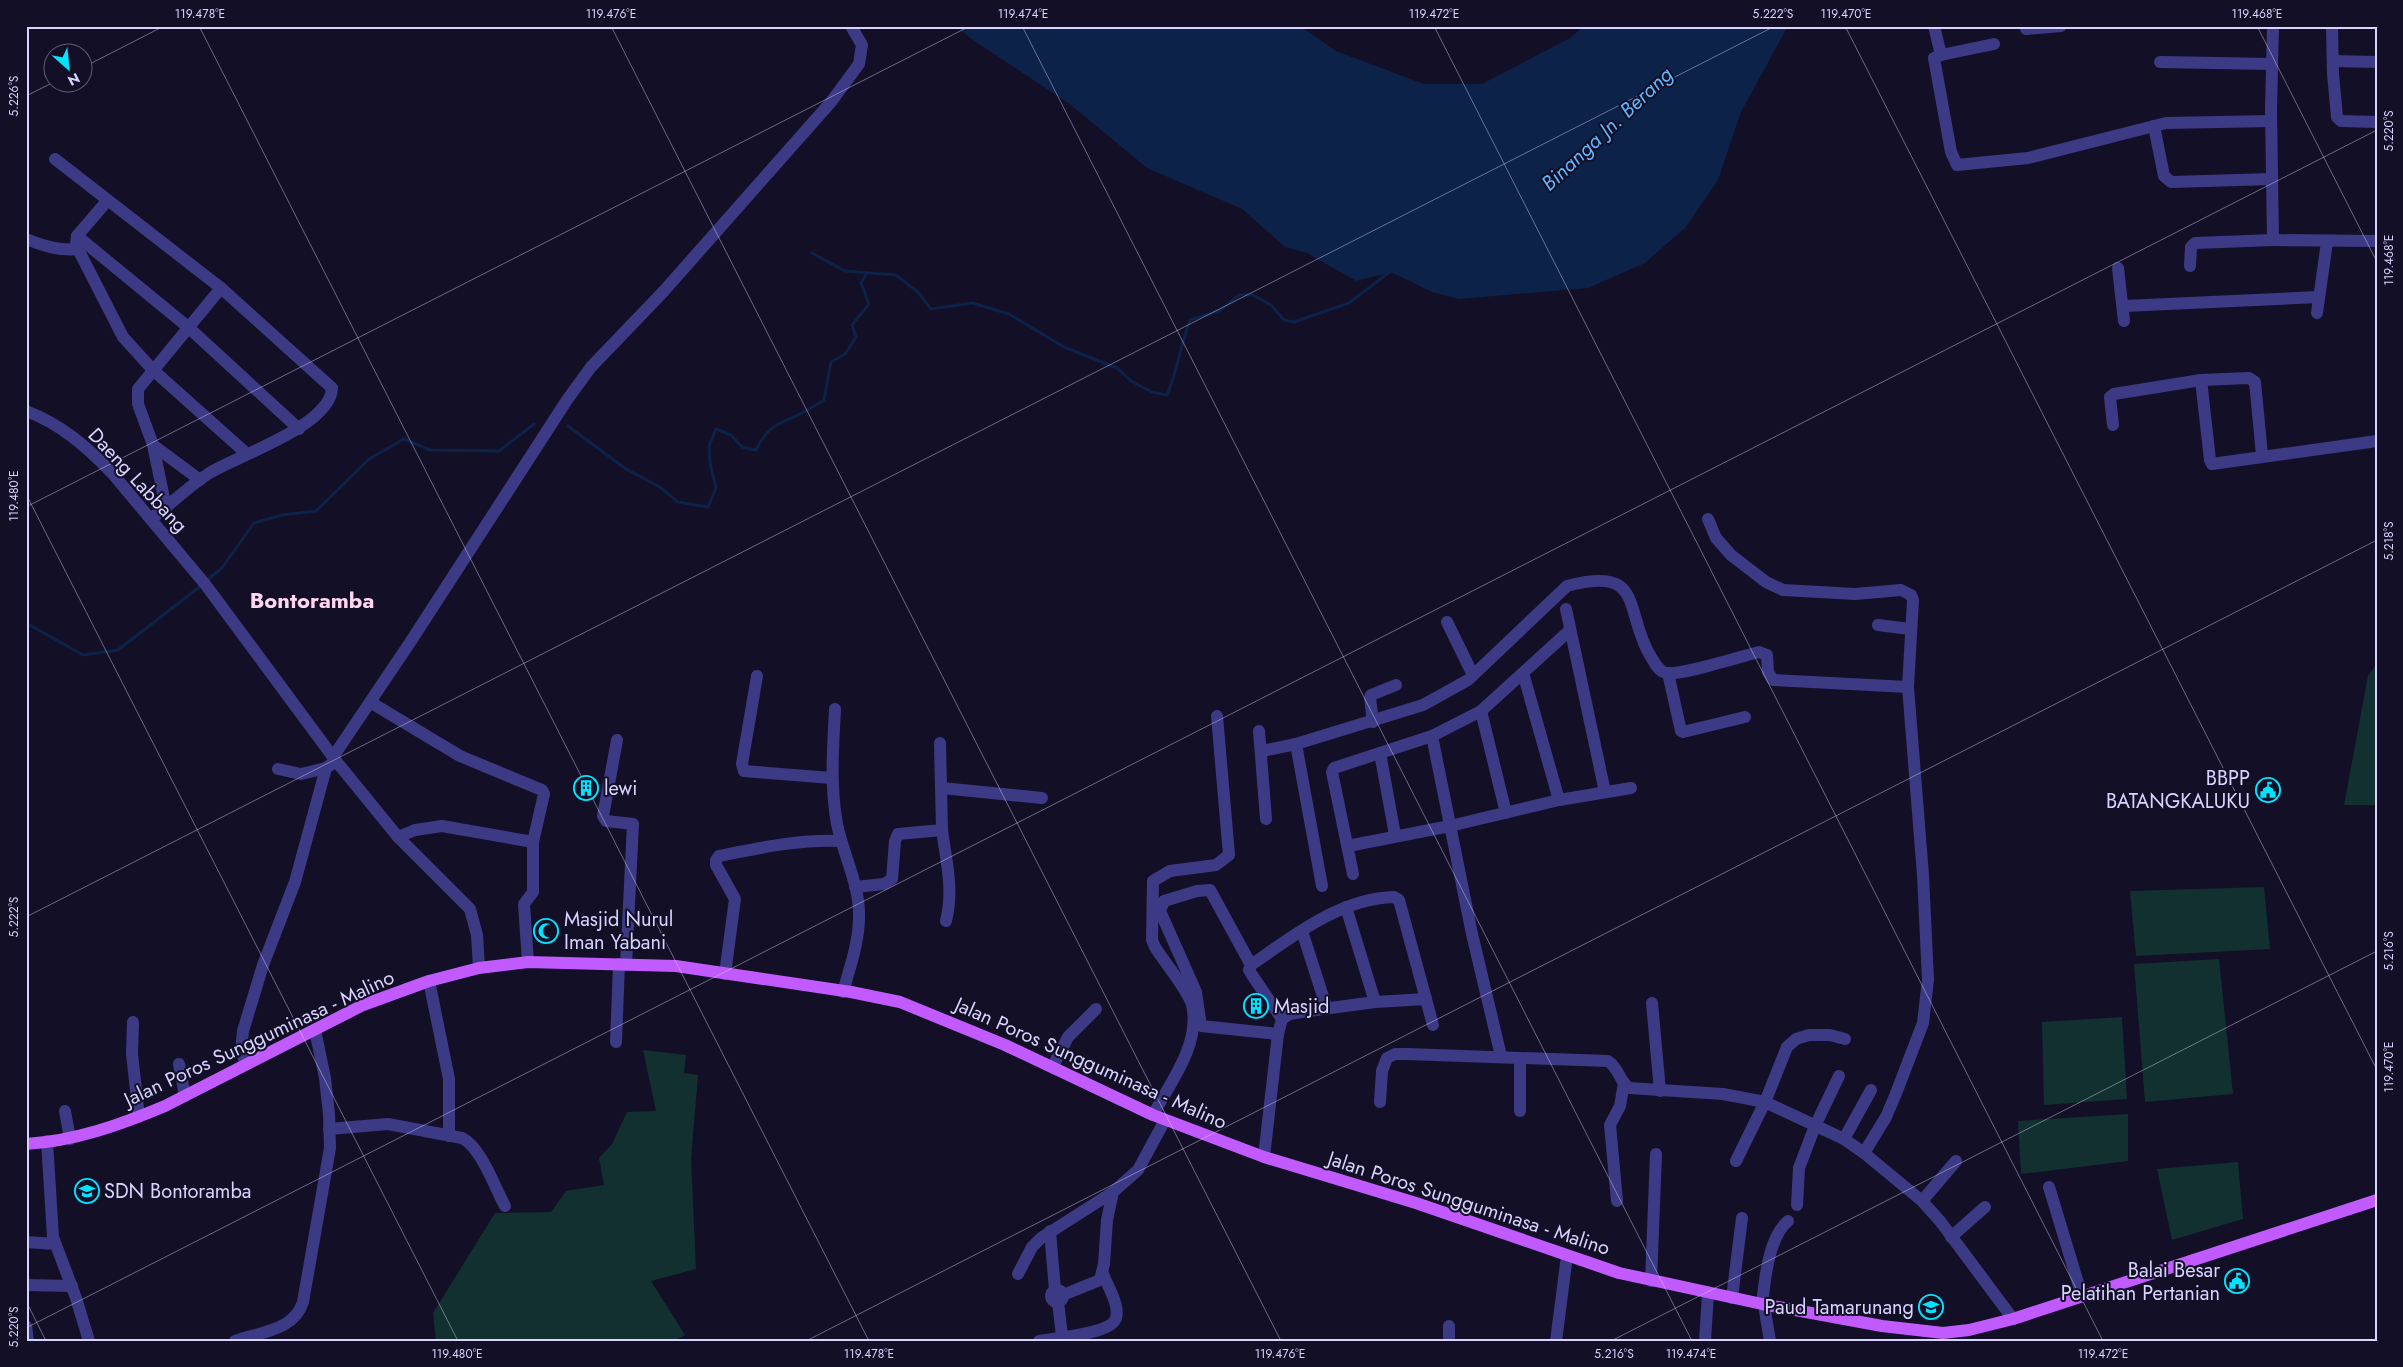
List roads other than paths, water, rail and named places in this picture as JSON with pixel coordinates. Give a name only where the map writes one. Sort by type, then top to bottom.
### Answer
[{"type":"main road","name":"Jalan Poros Sungguminasa - Malino","points":[[26,1144],[70,1138],[139,1117],[185,1096],[362,1005],[429,981],[479,968],[528,962],[623,964],[676,966],[900,1002],[1053,1066],[1166,1120],[1264,1157],[1416,1203],[1567,1256],[1651,1281],[1763,1305],[1944,1337],[2013,1318],[2377,1200]]},
{"type":"street","points":[[246,1064],[241,1051],[243,1031],[263,964],[295,882],[332,762],[566,400],[592,367],[663,292],[831,102],[859,64],[862,58],[862,45],[851,26]]},
{"type":"street","points":[[1934,26],[1941,55]]},
{"type":"street","points":[[2026,26],[2026,29],[2062,26]]},
{"type":"street","points":[[2273,26],[2271,121],[2273,240]]},
{"type":"street","points":[[2332,26],[2332,61],[2337,117],[2340,121],[2377,122]]},
{"type":"street","points":[[1994,44],[1934,58],[1951,152],[1958,165],[2028,158],[2154,126],[2188,122],[2271,121]]},
{"type":"street","points":[[2332,61],[2377,62]]},
{"type":"street","points":[[2160,62],[2272,64]]},
{"type":"street","points":[[2154,126],[2164,176],[2171,182],[2272,179]]},
{"type":"street","points":[[55,159],[106,201],[221,288],[332,388],[331,396],[325,406],[300,429],[247,454],[200,480],[151,520]]},
{"type":"street","points":[[106,201],[77,236],[78,250],[123,337],[153,370],[247,454]]},
{"type":"street","points":[[77,236],[188,327],[300,429]]},
{"type":"street","points":[[26,239],[48,247],[78,250]]},
{"type":"street","points":[[2190,266],[2191,247],[2195,243],[2273,240],[2376,241]]},
{"type":"street","points":[[2317,313],[2327,242]]},
{"type":"street","points":[[2118,268],[2124,306],[2124,321]]},
{"type":"street","points":[[166,508],[153,444],[137,396],[138,389],[221,288]]},
{"type":"street","points":[[2124,306],[2318,297]]},
{"type":"street","points":[[2113,425],[2110,397],[2112,395],[2201,380],[2253,379],[2260,424],[2262,455]]},
{"type":"street","points":[[2201,380],[2211,463],[2218,464],[2262,455],[2377,441]]},
{"type":"street","name":"Daeng Labbang","points":[[26,411],[58,425],[76,438],[112,473],[206,584],[332,762],[406,834],[470,909],[477,934],[479,968]]},
{"type":"street","points":[[153,444],[200,480]]},
{"type":"street","points":[[1708,520],[1716,538],[1731,555],[1766,582],[1783,590],[1855,594],[1897,590],[1906,591],[1914,600],[1910,629],[1908,687],[1923,875],[1928,980],[1923,1023],[1917,1040],[1886,1117],[1864,1153]]},
{"type":"street","points":[[1262,751],[1296,744],[1373,722],[1423,705],[1473,676],[1567,586],[1582,582],[1606,581],[1624,588],[1631,599],[1644,646],[1658,668],[1668,673],[1680,672],[1759,652],[1767,656],[1768,672],[1773,680],[1908,687]]},
{"type":"street","points":[[1566,609],[1569,631],[1605,792]]},
{"type":"street","points":[[1447,622],[1473,676]]},
{"type":"street","points":[[1878,625],[1910,629]]},
{"type":"street","points":[[1353,874],[1332,772],[1338,766],[1432,736],[1481,711],[1569,631]]},
{"type":"street","points":[[1524,672],[1559,800]]},
{"type":"street","points":[[1668,673],[1681,731],[1745,717]]},
{"type":"street","points":[[757,676],[742,764],[744,771],[831,778]]},
{"type":"street","points":[[1373,722],[1371,695],[1396,685]]},
{"type":"street","points":[[370,702],[460,756],[542,790],[544,794],[534,842],[532,892],[524,904],[528,962]]},
{"type":"street","points":[[835,709],[831,778],[841,841],[855,887],[859,914],[858,932],[843,992]]},
{"type":"street","points":[[1481,711],[1506,813]]},
{"type":"street","points":[[1153,1114],[1188,1049],[1192,1022],[1192,1004],[1152,940],[1153,880],[1170,871],[1216,865],[1229,855],[1216,716]]},
{"type":"street","points":[[1259,731],[1266,820]]},
{"type":"street","points":[[1432,736],[1470,926],[1501,1056]]},
{"type":"street","points":[[616,1042],[633,824],[606,821],[603,816],[618,740]]},
{"type":"street","points":[[940,743],[942,830],[950,890],[950,908],[946,921]]},
{"type":"street","points":[[1296,744],[1322,886]]},
{"type":"street","points":[[1380,753],[1395,835]]},
{"type":"street","points":[[278,769],[301,774],[332,762]]},
{"type":"street","points":[[942,788],[1042,798]]},
{"type":"street","points":[[1348,846],[1395,835],[1450,826],[1559,800],[1631,788]]},
{"type":"street","points":[[406,834],[433,826],[450,826],[534,842]]},
{"type":"street","points":[[855,887],[884,884],[892,879],[895,840],[898,834],[942,830]]},
{"type":"street","points":[[724,974],[735,899],[716,865],[716,860],[719,856],[765,847],[821,840],[841,841]]},
{"type":"street","points":[[1251,965],[1219,903],[1210,890],[1197,891],[1164,901],[1160,911],[1196,992],[1201,1026],[1278,1034]]},
{"type":"street","points":[[1282,1020],[1249,970],[1251,965],[1302,931],[1346,907],[1384,897],[1394,897],[1399,900],[1433,1025]]},
{"type":"street","points":[[1346,907],[1375,1002]]},
{"type":"street","points":[[1302,931],[1327,1009]]},
{"type":"street","points":[[429,981],[448,1079],[449,1136]]},
{"type":"street","points":[[1264,1157],[1278,1034],[1282,1020],[1290,1014],[1375,1002],[1426,999]]},
{"type":"street","points":[[1652,1003],[1660,1090]]},
{"type":"street","points":[[1053,1066],[1068,1037],[1096,1009]]},
{"type":"street","points":[[133,1022],[132,1054],[139,1117]]},
{"type":"street","points":[[235,1341],[290,1323],[300,1314],[330,1148],[325,1078],[314,1030]]},
{"type":"street","points":[[1736,1160],[1765,1102],[1782,1054],[1790,1043],[1810,1036],[1830,1035],[1845,1039]]},
{"type":"street","points":[[1380,1102],[1382,1071],[1386,1058],[1395,1054],[1608,1061],[1614,1064],[1624,1083],[1629,1088],[1723,1094],[1765,1102],[1844,1139],[1922,1201],[2013,1318]]},
{"type":"street","points":[[1520,1058],[1520,1111]]},
{"type":"street","points":[[179,1064],[185,1096]]},
{"type":"street","points":[[1797,1205],[1799,1168],[1815,1126],[1838,1076]]},
{"type":"street","points":[[1617,1201],[1610,1126],[1620,1106],[1624,1083]]},
{"type":"street","points":[[1844,1139],[1870,1090]]},
{"type":"street","points":[[65,1111],[70,1138]]},
{"type":"street","points":[[1018,1274],[1032,1247],[1050,1231],[1113,1192],[1138,1170],[1166,1120]]},
{"type":"street","points":[[330,1129],[388,1124],[462,1138],[471,1144],[505,1206]]},
{"type":"street","points":[[47,1142],[55,1244],[72,1286],[89,1341]]},
{"type":"street","points":[[1651,1281],[1656,1154]]},
{"type":"street","points":[[1922,1201],[1956,1162]]},
{"type":"street","points":[[2049,1187],[2082,1296]]},
{"type":"street","points":[[1059,1296],[1100,1280],[1106,1220],[1113,1192]]},
{"type":"street","points":[[1951,1237],[1986,1207]]},
{"type":"street","points":[[1732,1298],[1742,1218]]},
{"type":"street","points":[[1770,1341],[1763,1305],[1767,1266],[1774,1244],[1788,1221]]},
{"type":"street","points":[[1050,1231],[1059,1296],[1062,1336]]},
{"type":"street","points":[[26,1242],[55,1244]]},
{"type":"street","points":[[1556,1341],[1567,1256]]},
{"type":"street","points":[[1039,1341],[1096,1331],[1106,1328],[1116,1319],[1112,1296],[1102,1274]]},
{"type":"street","points":[[26,1285],[72,1286]]},
{"type":"street","points":[[1705,1341],[1708,1293]]},
{"type":"street","points":[[26,1326],[28,1341]]},
{"type":"street","points":[[1449,1326],[1449,1341]]},
{"type":"water","name":"Binanga Jn. Berang","points":[[956,26],[1300,26],[1336,51],[1424,84],[1482,84],[1570,38],[1584,26],[1788,26],[1741,112],[1718,180],[1685,228],[1645,263],[1588,288],[1459,299],[1432,292],[1391,272],[1356,281],[1307,253],[1285,247],[1242,209],[1147,168],[1071,105],[970,38]]},
{"type":"waterway","points":[[812,253],[845,271],[896,275],[918,292],[931,309],[972,303],[1009,314],[1064,347],[1117,368],[1131,381],[1152,392],[1167,395],[1190,320],[1221,310],[1239,295],[1253,295],[1271,305],[1284,320],[1294,322],[1349,303],[1391,271]]},
{"type":"waterway","points":[[568,426],[626,469],[660,487],[678,502],[708,507],[716,488],[710,463],[709,446],[716,429],[731,435],[742,447],[756,450],[769,430],[824,400],[831,362],[845,354],[856,337],[852,325],[869,304],[861,283],[867,273]]},
{"type":"waterway","points":[[206,581],[222,568],[254,523],[282,515],[316,511],[369,459],[404,439],[430,450],[499,451],[534,424]]},
{"type":"waterway","points":[[26,623],[83,655],[118,650],[202,585]]},
{"type":"place","name":"lewi","points":[[586,788]]},
{"type":"place","name":"BBPP BATANGKALUKU","points":[[2268,790]]},
{"type":"place","name":"Masjid Nurul Iman Yabani","points":[[546,931]]},
{"type":"place","name":"Masjid","points":[[1256,1006]]},
{"type":"place","name":"SDN Bontoramba","points":[[87,1191]]},
{"type":"place","name":"Balai Besar Pelatihan Pertanian","points":[[2237,1281]]},
{"type":"place","name":"Paud Tamarunang","points":[[1931,1307]]},
{"type":"district","name":"Bontoramba","points":[[312,600]]}]
